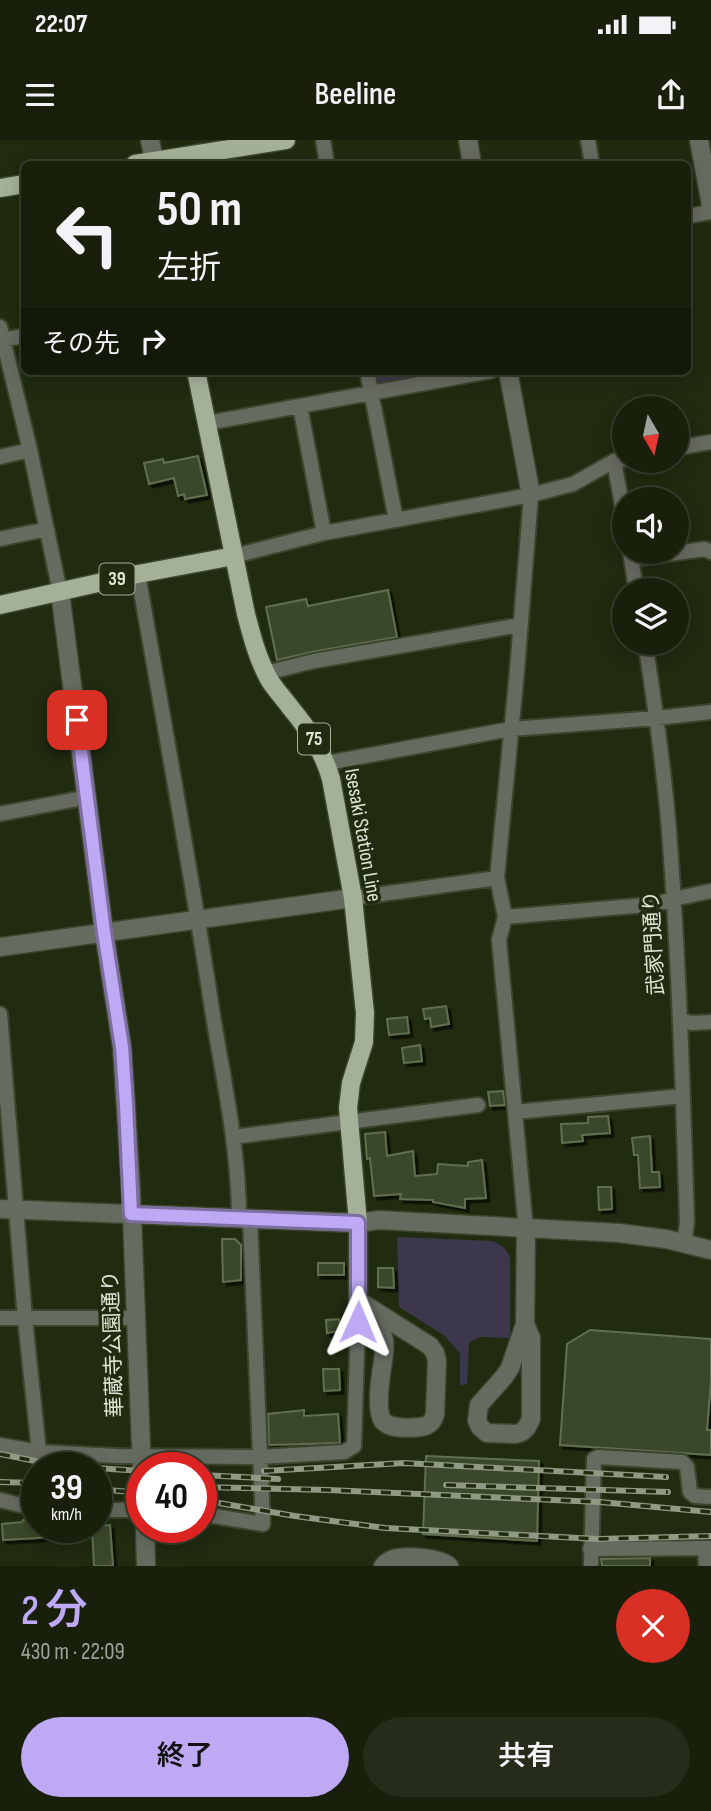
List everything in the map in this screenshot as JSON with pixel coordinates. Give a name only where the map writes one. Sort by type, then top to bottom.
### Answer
[{"type":"main road","points":[[165,161],[286,140]]},
{"type":"main road","points":[[0,188],[21,184]]},
{"type":"main road","name":"Isesaki Station Line","points":[[197,375],[251,635],[271,683],[306,726],[327,763],[353,898],[366,1025],[349,1097],[348,1123]]},
{"type":"main road","name":"39","points":[[0,605],[234,556]]},
{"type":"main road","name":"75","points":[[348,1123],[358,1223]]},
{"type":"street","points":[[150,140],[154,161]]},
{"type":"street","points":[[323,140],[326,161]]},
{"type":"street","points":[[468,140],[472,161]]},
{"type":"street","points":[[588,140],[592,161]]},
{"type":"street","points":[[699,140],[711,205]]},
{"type":"street","points":[[691,215],[711,212]]},
{"type":"street","points":[[21,336],[1,336],[30,450],[60,592]]},
{"type":"street","points":[[368,375],[396,520]]},
{"type":"street","points":[[207,423],[371,392],[439,375]]},
{"type":"street","points":[[510,375],[531,495],[497,878],[505,917],[499,940],[526,1230],[525,1324],[510,1367],[479,1405],[477,1420],[487,1433],[516,1434],[522,1432],[531,1419],[531,1338],[525,1324]]},
{"type":"street","points":[[300,406],[324,533]]},
{"type":"street","points":[[690,446],[711,442]]},
{"type":"street","points":[[0,457],[30,450]]},
{"type":"street","points":[[234,556],[324,533],[531,495],[573,484],[612,464]]},
{"type":"street","points":[[0,539],[47,529]]},
{"type":"street","points":[[689,550],[705,549],[711,552]]},
{"type":"street","points":[[138,574],[198,918],[233,1137],[239,1196],[245,1219],[263,1524],[217,1517]]},
{"type":"street","name":"華蔵寺公園通り","points":[[60,592],[104,932],[122,1047],[141,1452]]},
{"type":"street","points":[[266,673],[314,661],[520,625]]},
{"type":"street","name":"武家門通り","points":[[647,655],[669,830],[683,1096],[687,1223],[684,1243]]},
{"type":"street","points":[[327,763],[512,729],[711,712]]},
{"type":"street","points":[[0,814],[88,797]]},
{"type":"street","points":[[0,947],[497,878]]},
{"type":"street","points":[[505,917],[657,904],[711,891]]},
{"type":"street","points":[[0,1014],[8,1209],[25,1319],[39,1452],[0,1445]]},
{"type":"street","points":[[680,1020],[692,1023],[711,1022]]},
{"type":"street","points":[[515,1112],[683,1096]]},
{"type":"street","points":[[233,1137],[478,1105]]},
{"type":"street","points":[[8,1209],[358,1223],[379,1220],[619,1233],[711,1250]]},
{"type":"street","points":[[217,1460],[344,1452],[354,1446],[359,1301],[358,1223]]},
{"type":"street","points":[[358,1322],[373,1326],[383,1336],[380,1410],[385,1423],[394,1426],[429,1425],[435,1414],[435,1353],[430,1346],[359,1301]]},
{"type":"street","points":[[0,1318],[135,1318]]},
{"type":"street","points":[[591,1566],[594,1459],[598,1457],[682,1462],[687,1467],[690,1492],[695,1496],[711,1497]]},
{"type":"street","points":[[0,1500],[21,1505]]},
{"type":"street","points":[[145,1543],[146,1566]]},
{"type":"street","points":[[590,1549],[708,1548],[706,1566]]},
{"type":"street","points":[[383,1566],[397,1558],[440,1561],[449,1566]]},
{"type":"shaded area","points":[[373,375],[429,375],[379,384]]},
{"type":"shaded area","points":[[397,1237],[492,1241],[503,1247],[510,1257],[510,1338],[480,1337],[469,1343],[467,1384],[460,1385],[460,1354],[445,1336],[399,1307]]},
{"type":"building","points":[[198,456],[207,495],[185,499],[184,494],[178,496],[174,478],[149,484],[144,463],[163,459],[164,463]]},
{"type":"building","points":[[388,590],[397,637],[277,660],[266,607],[306,599],[308,606]]},
{"type":"building","points":[[446,1006],[449,1024],[431,1027],[430,1018],[425,1019],[423,1009]]},
{"type":"building","points":[[407,1017],[409,1033],[389,1035],[387,1019]]},
{"type":"building","points":[[420,1045],[422,1061],[404,1063],[402,1048]]},
{"type":"building","points":[[503,1091],[505,1105],[490,1106],[488,1092]]},
{"type":"building","points":[[608,1116],[610,1133],[582,1135],[583,1141],[562,1143],[561,1124],[588,1123],[588,1117]]},
{"type":"building","points":[[385,1132],[387,1156],[413,1151],[415,1176],[437,1174],[438,1164],[468,1166],[468,1162],[482,1160],[486,1198],[465,1199],[465,1208],[433,1200],[400,1199],[401,1194],[374,1196],[365,1134]]},
{"type":"building","points":[[650,1136],[652,1172],[659,1172],[660,1187],[640,1188],[638,1155],[634,1155],[632,1138]]},
{"type":"building","points":[[598,1187],[611,1187],[612,1209],[599,1210]]},
{"type":"building","points":[[222,1239],[235,1239],[241,1245],[241,1280],[223,1282]]},
{"type":"building","points":[[318,1263],[344,1263],[344,1275],[318,1275]]},
{"type":"building","points":[[378,1268],[393,1268],[394,1288],[378,1287]]},
{"type":"building","points":[[339,1319],[340,1331],[327,1333],[326,1320]]},
{"type":"building","points":[[590,1330],[711,1339],[707,1430],[711,1430],[711,1455],[560,1445],[567,1344]]},
{"type":"building","points":[[323,1369],[339,1369],[340,1390],[324,1391]]},
{"type":"building","points":[[304,1410],[304,1416],[338,1414],[340,1443],[269,1445],[268,1414]]},
{"type":"building","points":[[426,1456],[539,1461],[537,1541],[423,1534]]},
{"type":"building","points":[[21,1522],[21,1539],[3,1540],[2,1524]]},
{"type":"building","points":[[93,1543],[111,1543],[113,1566],[94,1566]]},
{"type":"building","points":[[650,1558],[650,1566],[602,1566],[601,1559]]},
{"type":"railway","points":[[0,1454],[21,1458]]},
{"type":"railway","points":[[264,1471],[404,1463],[666,1477]]},
{"type":"railway","points":[[112,1469],[126,1470]]},
{"type":"railway","points":[[217,1476],[278,1479]]},
{"type":"railway","points":[[0,1482],[21,1483]]},
{"type":"railway","points":[[446,1485],[668,1492]]},
{"type":"railway","points":[[217,1487],[600,1502],[711,1512]]},
{"type":"railway","points":[[112,1490],[126,1492]]},
{"type":"railway","points":[[217,1503],[385,1528],[598,1539],[711,1536]]},
{"type":"route","points":[[77,720],[104,932],[122,1047],[131,1214],[358,1223],[358,1322]]}]
